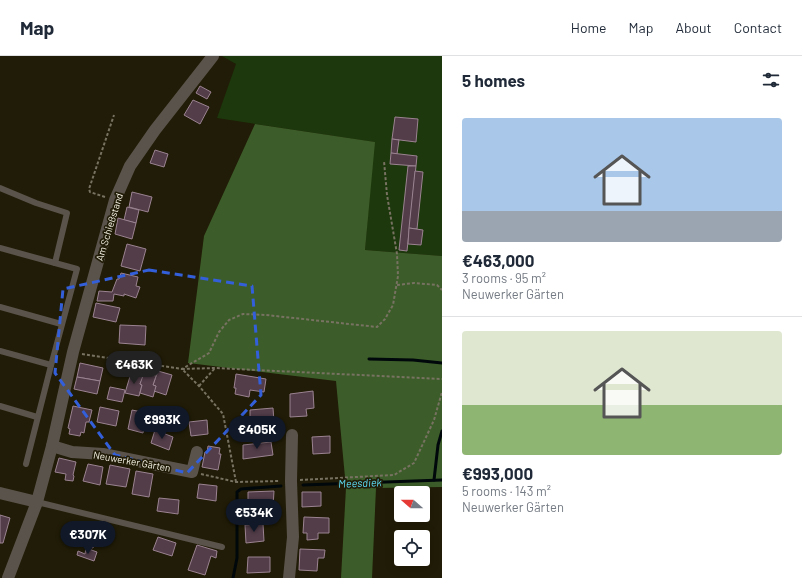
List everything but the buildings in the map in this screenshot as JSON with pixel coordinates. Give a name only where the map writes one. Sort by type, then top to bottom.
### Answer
[{"type":"street","name":"Am Schießstand","points":[[73,352],[115,200],[130,166],[155,130],[213,56]]},
{"type":"street","points":[[8,578],[37,502],[52,446],[73,352]]},
{"type":"street","points":[[289,578],[292,537],[292,435]]},
{"type":"street","name":"Neuwerker Gärten","points":[[52,446],[72,452],[103,454],[192,472]]},
{"type":"street","points":[[192,472],[197,452]]},
{"type":"street","points":[[0,492],[37,502]]},
{"type":"lane","points":[[0,188],[36,203],[67,213],[55,263]]},
{"type":"lane","points":[[0,248],[77,269],[61,324],[26,464]]},
{"type":"lane","points":[[0,307],[61,324]]},
{"type":"lane","points":[[0,351],[51,365]]},
{"type":"lane","points":[[0,406],[37,417]]},
{"type":"lane","points":[[37,502],[222,547]]},
{"type":"path","points":[[114,116],[89,189],[90,192],[115,200]]},
{"type":"path","points":[[182,368],[209,353],[219,332],[229,320],[243,314],[266,315],[377,327],[385,319],[393,305],[398,276],[397,254],[387,195],[384,161]]},
{"type":"path","points":[[397,285],[414,283],[436,285],[442,290]]},
{"type":"path","points":[[73,352],[182,368],[215,368],[442,379]]},
{"type":"path","points":[[182,368],[223,414],[236,482]]},
{"type":"path","points":[[199,386],[215,368]]},
{"type":"path","points":[[192,472],[236,482],[291,481],[394,475],[414,462],[434,420],[442,392]]},
{"type":"highlighted area","points":[[149,270],[252,286],[261,395],[187,473],[115,455],[55,373],[63,289]]},
{"type":"green space","points":[[222,56],[442,56],[442,256],[365,250],[374,142],[217,118],[236,64]]},
{"type":"green space","points":[[255,124],[375,142],[365,250],[442,256],[442,487],[394,486],[394,488],[376,488],[372,578],[341,578],[346,488],[336,381],[188,363],[204,236]]},
{"type":"waterway","points":[[369,359],[413,360],[442,363]]},
{"type":"waterway","points":[[434,480],[438,445],[442,431]]},
{"type":"waterway","name":"Meesdiek","points":[[303,485],[442,480]]},
{"type":"waterway","name":"Meesdiek","points":[[233,578],[237,558],[237,492],[241,489],[281,486]]}]
